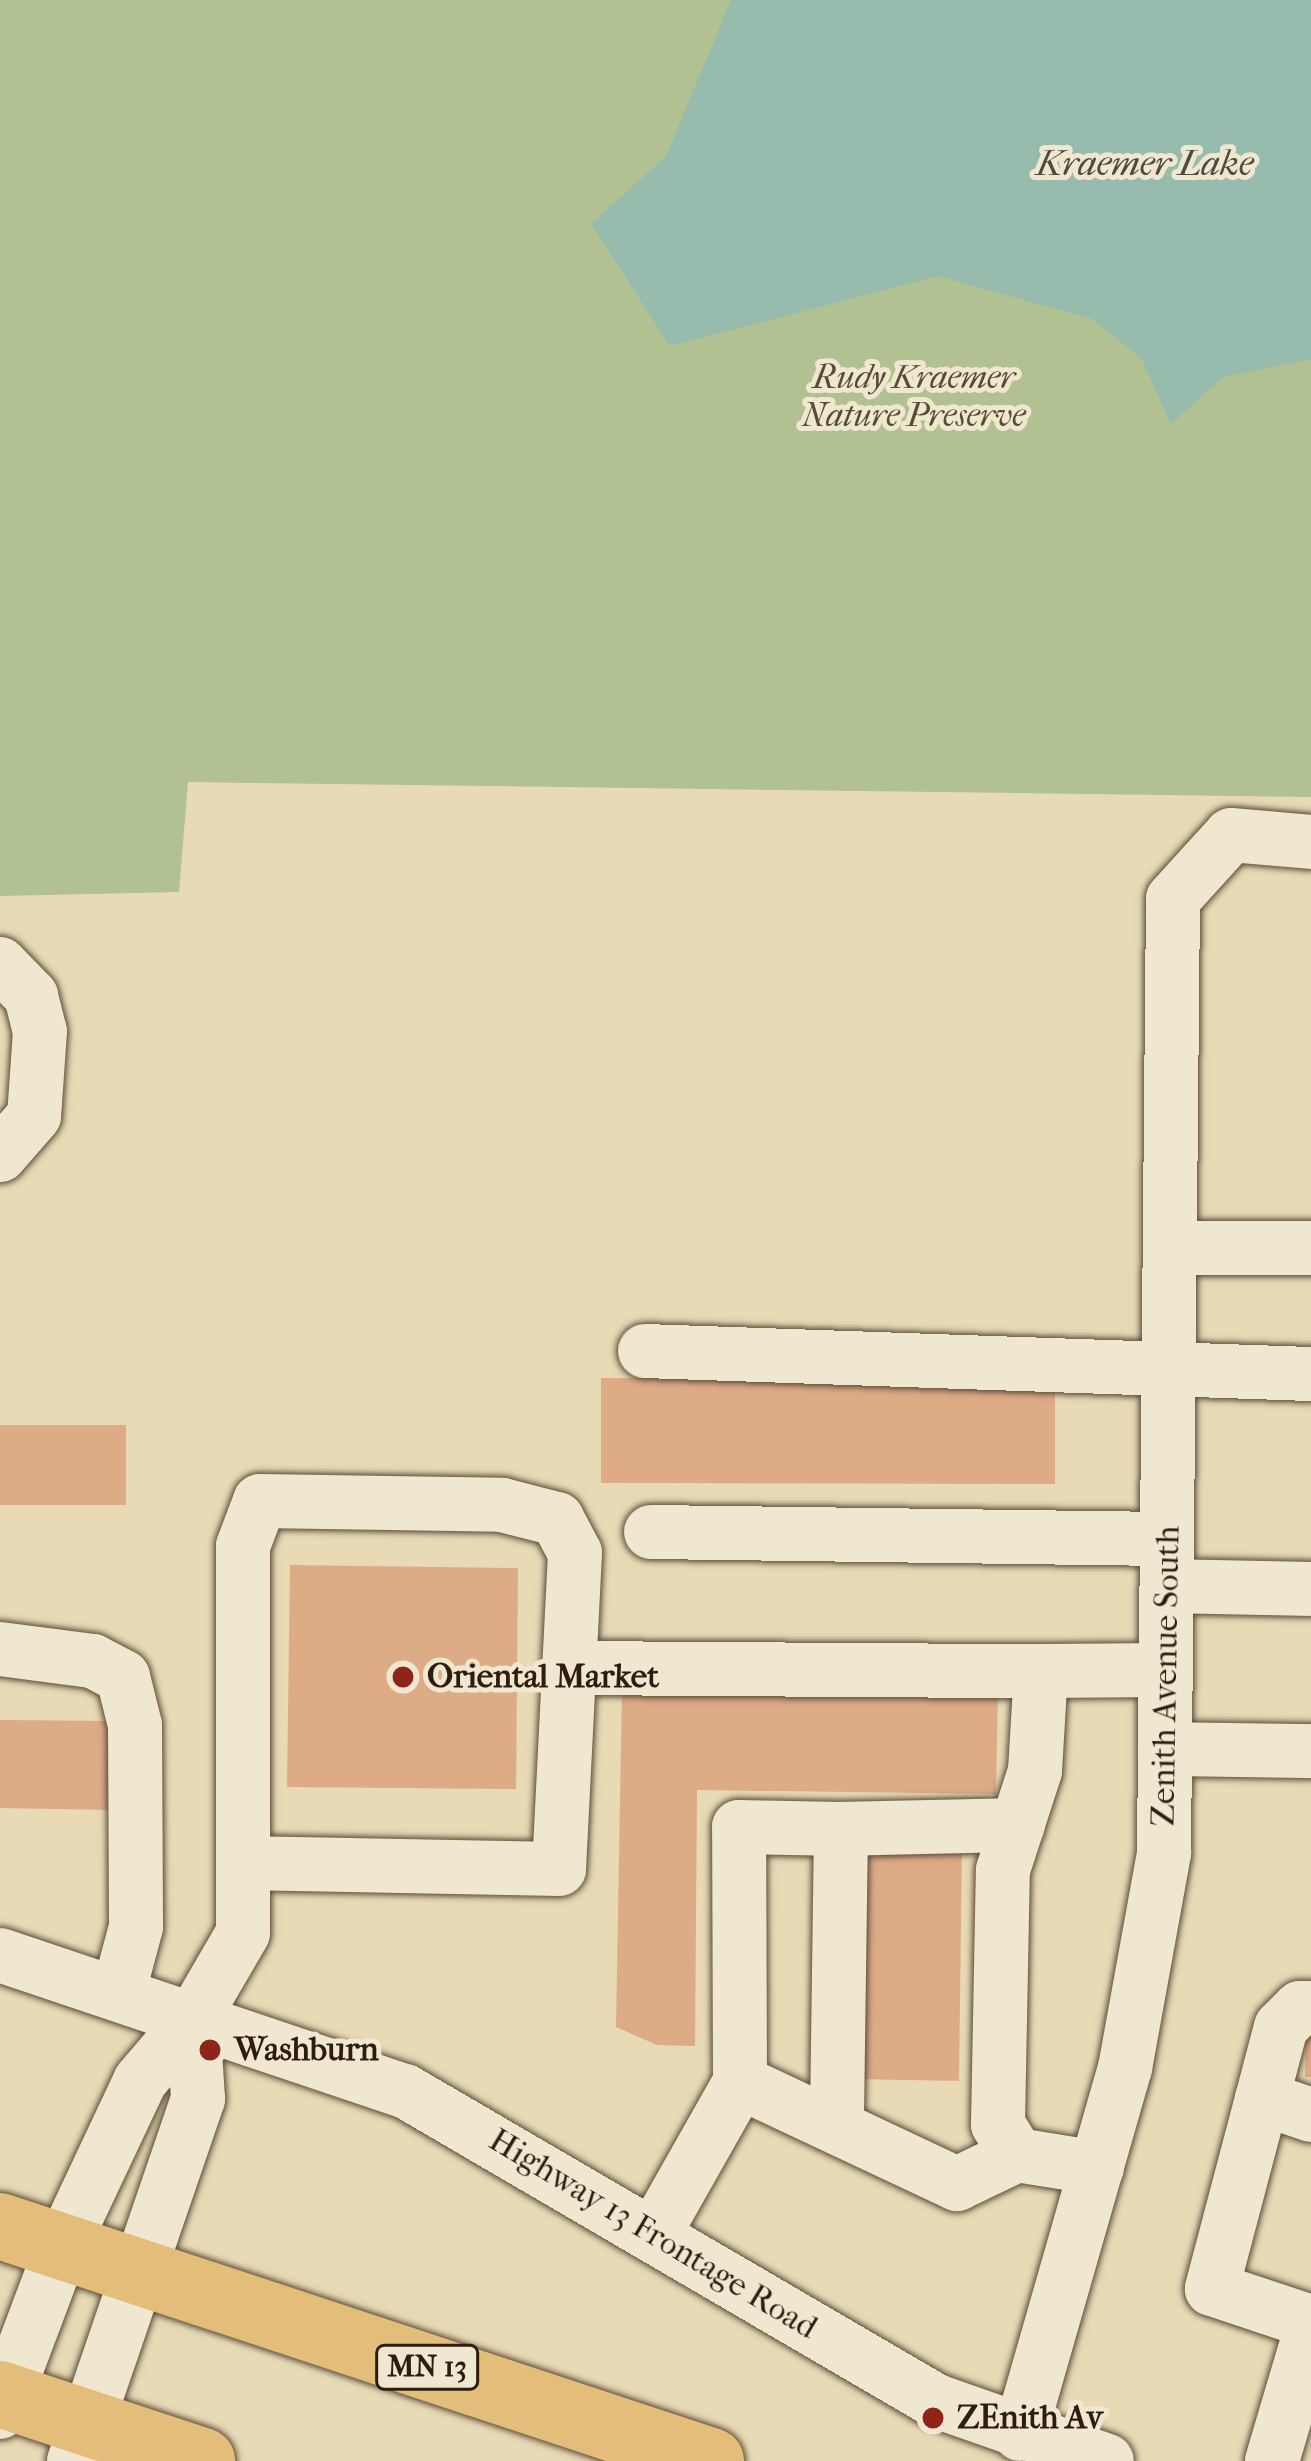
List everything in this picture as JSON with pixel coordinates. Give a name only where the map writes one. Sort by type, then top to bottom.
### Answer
[{"type":"highway","name":"MN 13","points":[[0,2226],[710,2461]]},
{"type":"highway","points":[[2,2401],[81,2442],[202,2461]]},
{"type":"street","name":"Zenith Avenue South","points":[[1021,2434],[1125,2068],[1164,1853],[1173,899],[1231,835],[1311,842]]},
{"type":"street","points":[[0,964],[31,996],[40,1031],[34,1116],[0,1155]]},
{"type":"street","points":[[1170,1248],[1311,1248]]},
{"type":"street","points":[[646,1351],[1311,1374]]},
{"type":"street","points":[[2,2401],[62,2247],[140,2081],[193,2020],[243,1933],[243,1863],[243,1546],[260,1501],[502,1505],[557,1519],[574,1552],[559,1869],[243,1863]]},
{"type":"street","points":[[651,1532],[1167,1563],[1311,1589]]},
{"type":"street","points":[[0,1649],[93,1661],[123,1677],[135,1725],[136,1927],[118,1994]]},
{"type":"street","points":[[569,1668],[1166,1670]]},
{"type":"street","points":[[1017,2155],[998,2124],[1003,1870],[1035,1771],[1041,1671]]},
{"type":"street","points":[[1165,1749],[1311,1751]]},
{"type":"street","points":[[654,2234],[740,2082],[739,1827],[1018,1825]]},
{"type":"street","points":[[837,2124],[841,1829]]},
{"type":"street","name":"Highway 13 Frontage Road","points":[[0,1955],[405,2091],[883,2372],[1021,2434],[1107,2461]]},
{"type":"street","points":[[1272,2461],[1311,2325],[1212,2289],[1287,2106],[1281,2027],[1300,2008],[1311,2008]]},
{"type":"street","points":[[81,2442],[144,2272],[198,2099],[193,2020]]},
{"type":"street","points":[[740,2082],[957,2183],[1017,2155],[1096,2168]]},
{"type":"green space","name":"Rudy Kraemer Nature Preserve","points":[[0,0],[1311,0],[1311,797],[188,782],[179,892],[0,896]]},
{"type":"water","name":"Kraemer Lake","points":[[731,0],[1311,0],[1311,359],[1223,377],[1171,424],[1141,358],[1092,319],[938,276],[670,346],[591,224],[666,156]]},
{"type":"building","points":[[601,1378],[1055,1380],[1055,1484],[601,1483]]},
{"type":"building","points":[[0,1425],[126,1425],[126,1505],[0,1505]]},
{"type":"building","name":"Oriental Market","points":[[290,1565],[518,1568],[516,1789],[287,1787]]},
{"type":"building","points":[[622,1689],[998,1693],[996,1794],[697,1790],[695,2046],[657,2045],[616,2027]]},
{"type":"building","points":[[0,1720],[112,1721],[111,1810],[0,1808]]},
{"type":"building","points":[[859,1842],[962,1844],[959,2081],[856,2079]]},
{"type":"building","points":[[1306,2026],[1311,2027],[1311,2077],[1305,2077]]},
{"type":"place","name":"Oriental Market","points":[[403,1677]]},
{"type":"place","name":"Washburn","points":[[210,2050]]},
{"type":"place","name":"ZEnith Av","points":[[933,2418]]}]
